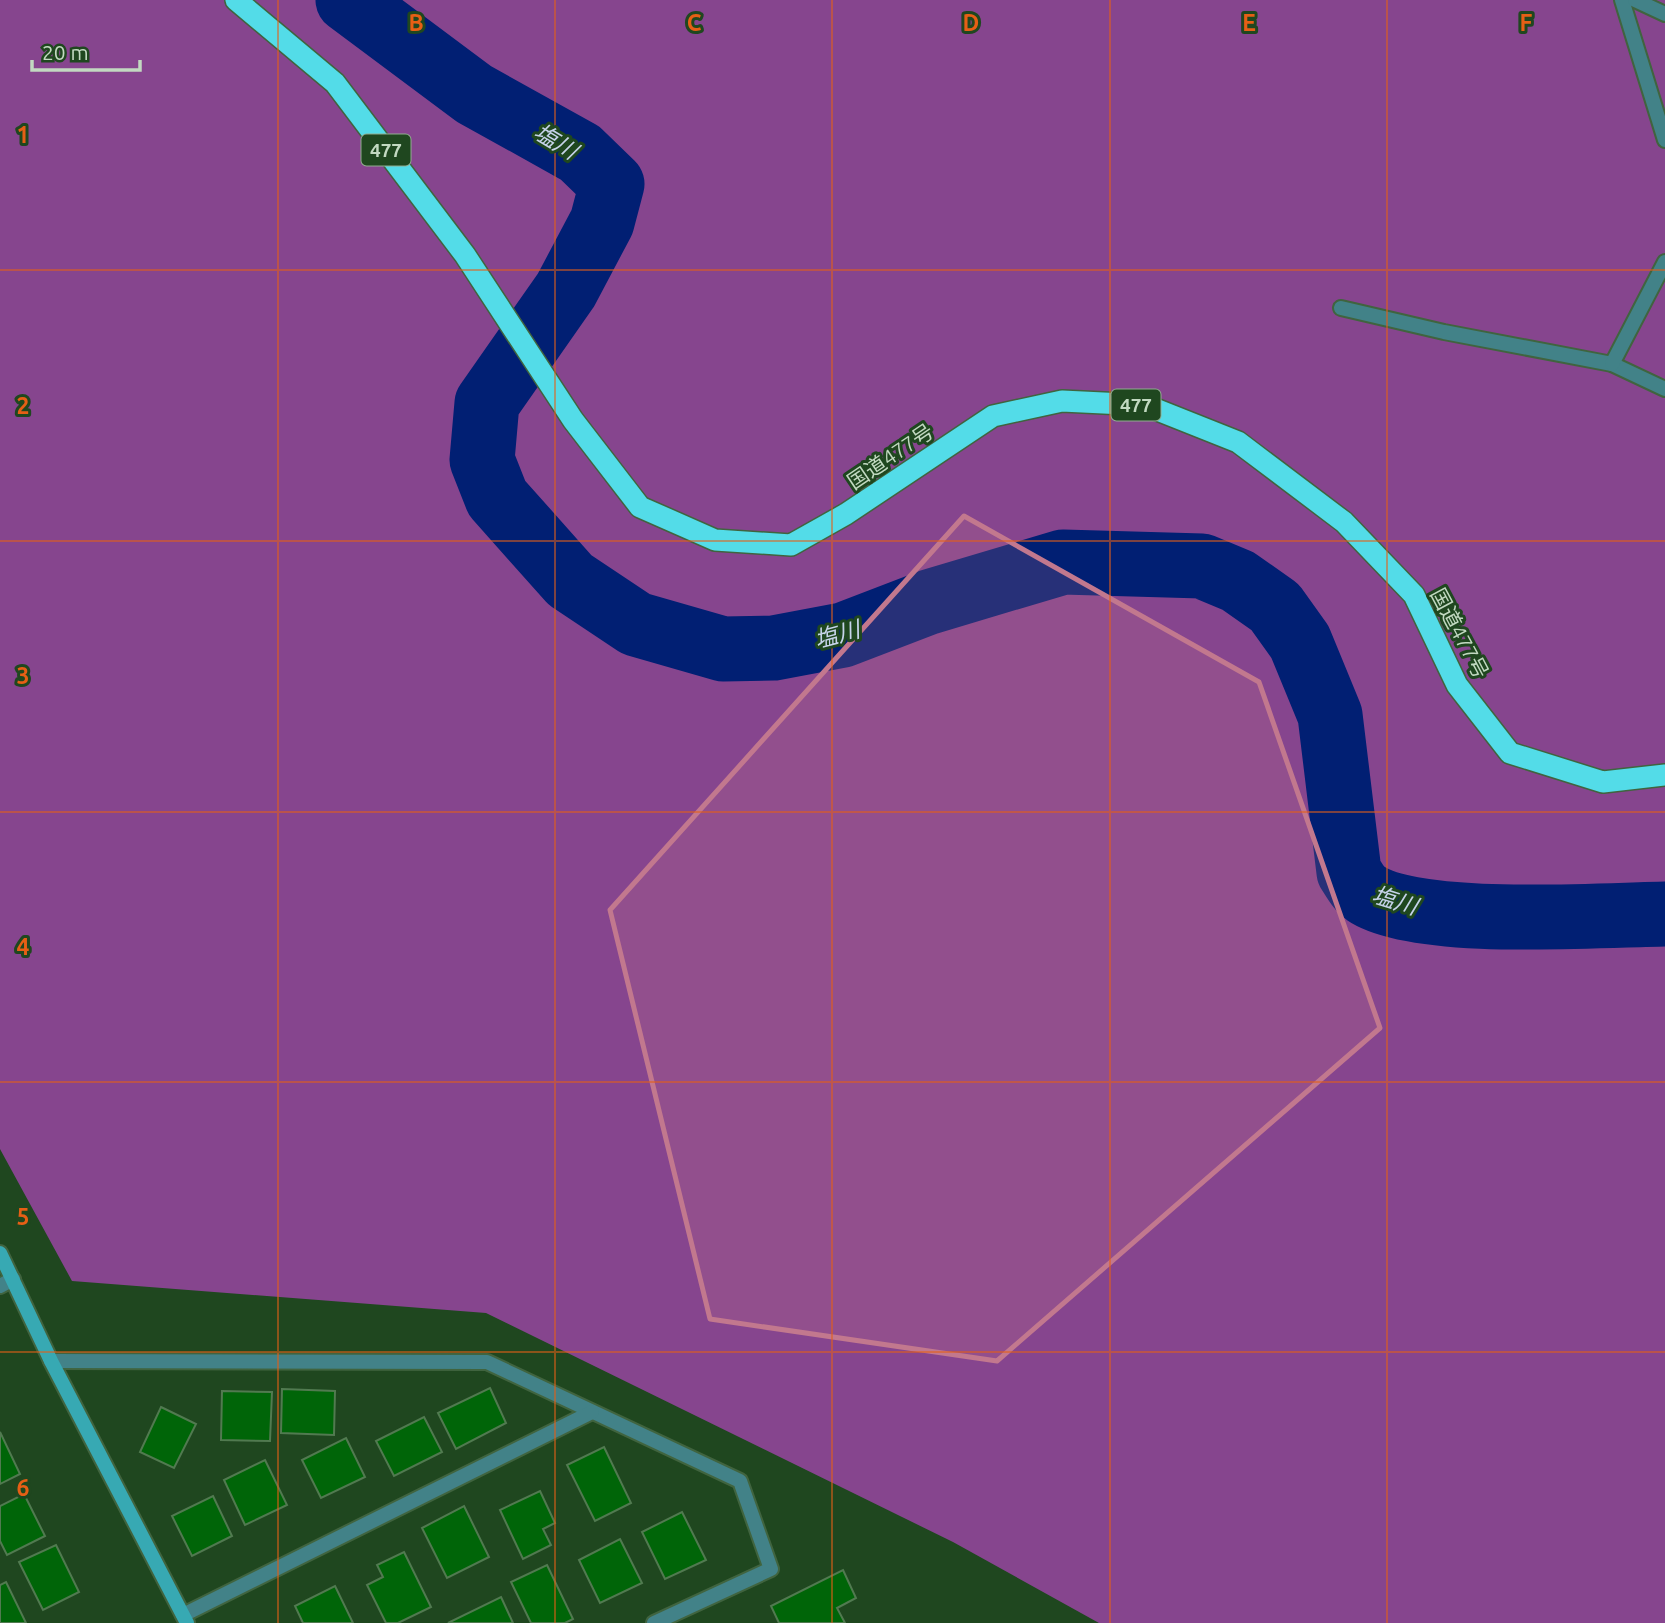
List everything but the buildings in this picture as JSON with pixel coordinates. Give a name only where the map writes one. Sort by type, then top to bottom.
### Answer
[{"type":"highway","name":"国道477号","points":[[236,0],[335,83],[465,255],[553,390],[640,507],[715,540],[791,545],[846,514],[993,416],[1062,401],[1144,405],[1238,442],[1344,522],[1414,595],[1457,685],[1510,753],[1603,782],[1665,775]]},
{"type":"street","points":[[1622,0],[1665,141]]},
{"type":"street","points":[[1635,0],[1665,14]]},
{"type":"street","points":[[1612,364],[1665,262]]},
{"type":"street","points":[[1341,308],[1444,332],[1612,364],[1665,389]]},
{"type":"street","points":[[0,1253],[6,1282],[51,1361],[185,1619],[592,1412]]},
{"type":"street","points":[[51,1361],[487,1362],[740,1481],[771,1569],[654,1623]]},
{"type":"highlighted area","points":[[964,516],[1259,682],[1380,1028],[997,1361],[710,1319],[610,910]]},
{"type":"shaded area","points":[[0,0],[1665,0],[1665,1623],[1099,1623],[953,1542],[486,1313],[72,1281],[0,1149]]},
{"type":"waterway","name":"塩川","points":[[348,0],[474,94],[580,153],[612,184],[602,222],[566,290],[487,403],[482,460],[497,498],[570,580],[636,624],[723,649],[774,648],[843,635],[929,602],[1063,562],[1202,566],[1238,581],[1275,607],[1300,642],[1330,715],[1349,872],[1365,893],[1390,904],[1464,915],[1554,917],[1665,914]]}]
